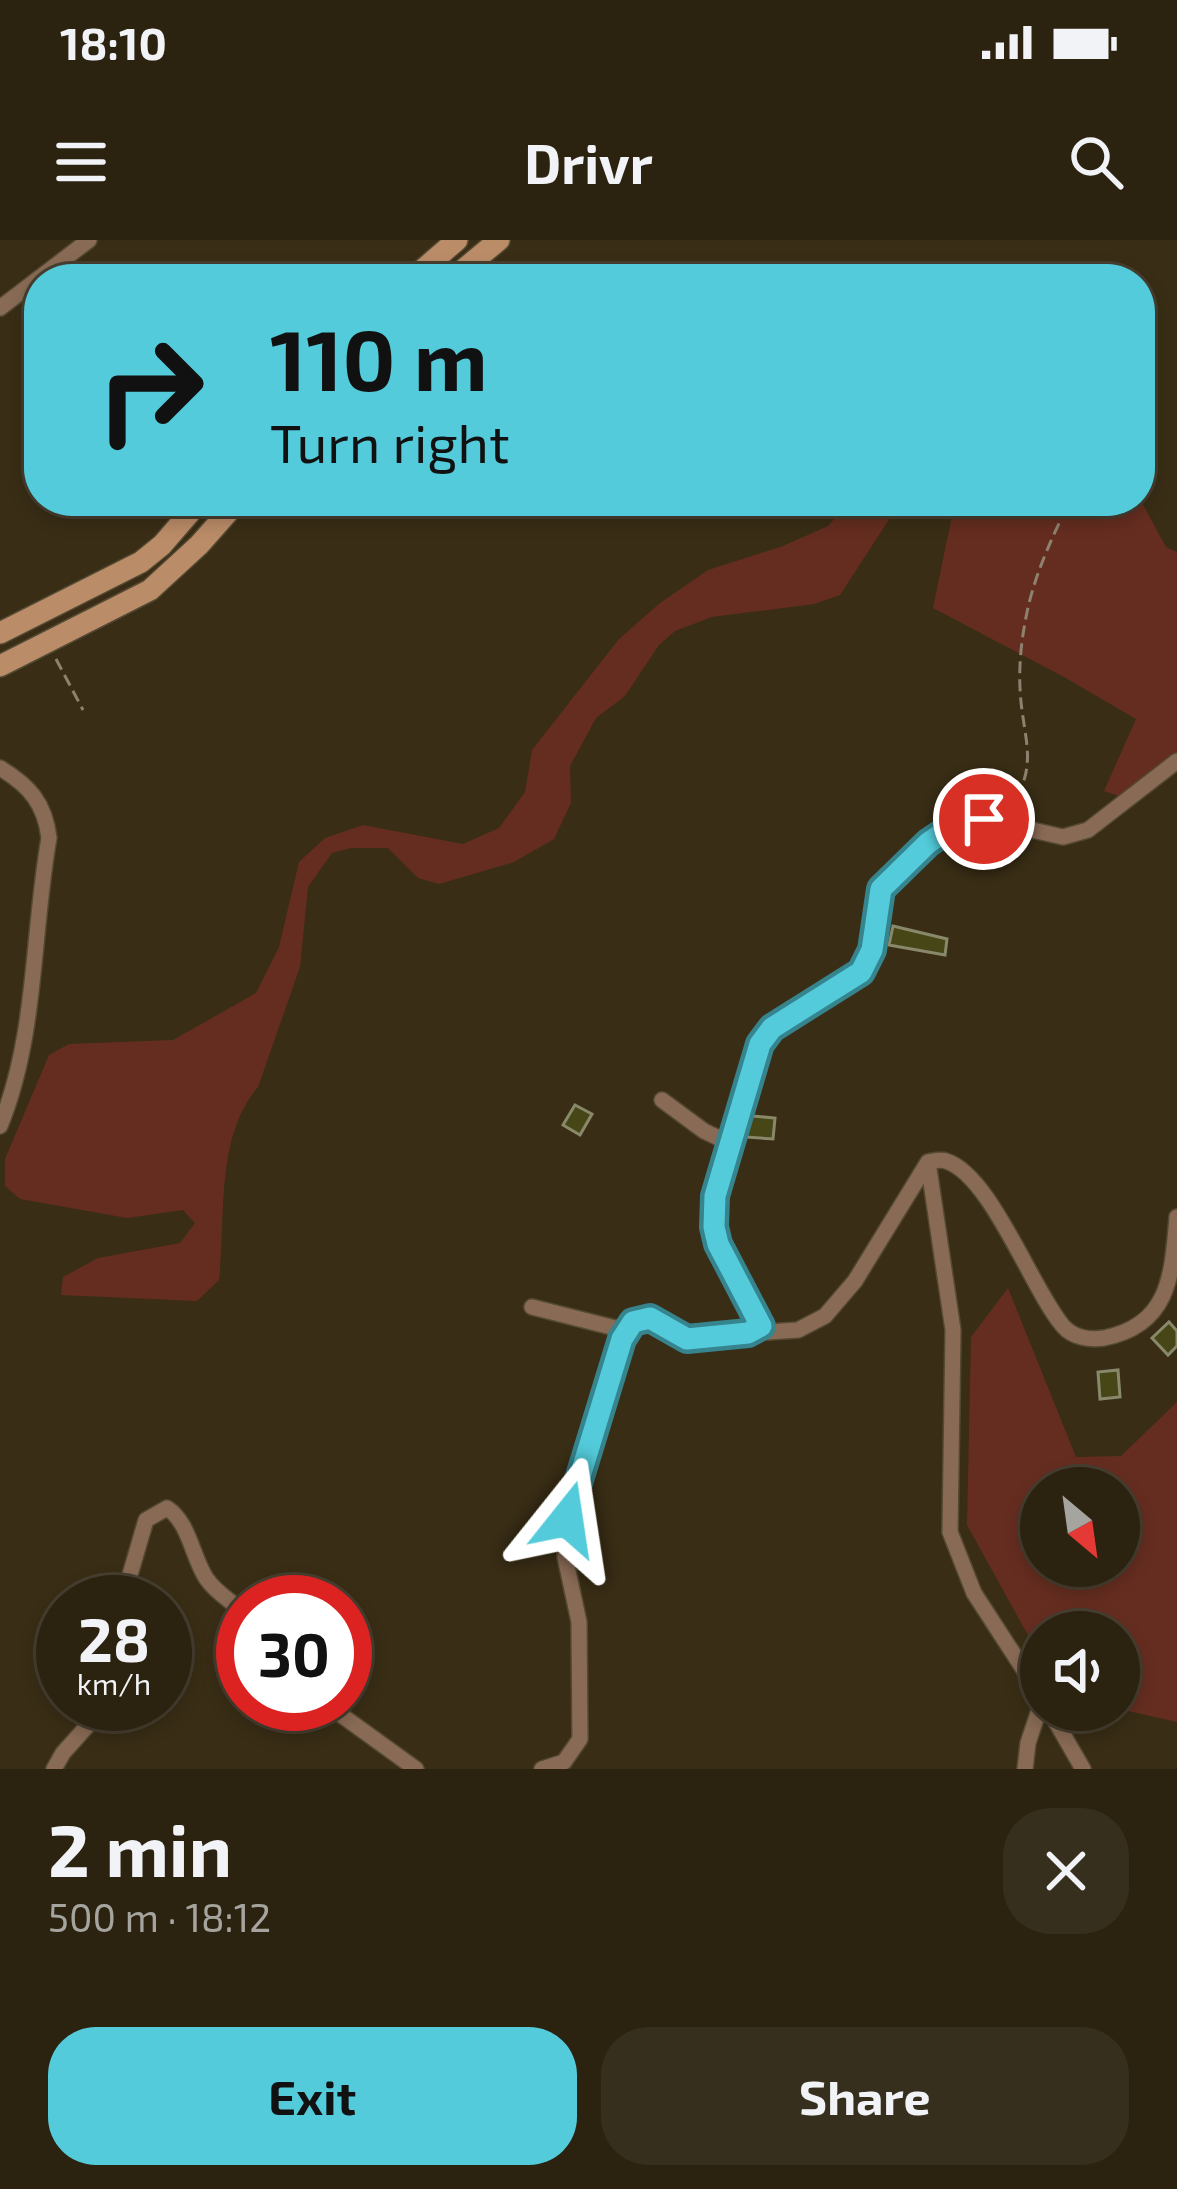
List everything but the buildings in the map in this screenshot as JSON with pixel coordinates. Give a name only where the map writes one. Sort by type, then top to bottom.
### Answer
[{"type":"main road","points":[[430,264],[458,240]]},
{"type":"main road","points":[[470,264],[499,240]]},
{"type":"main road","points":[[0,633],[141,562],[187,516]]},
{"type":"main road","points":[[0,666],[150,590],[225,516]]},
{"type":"street","points":[[58,264],[89,240]]},
{"type":"street","points":[[475,260],[479,264]]},
{"type":"street","points":[[0,308],[24,290]]},
{"type":"street","points":[[928,1162],[855,1281],[825,1316],[779,1334],[761,1326],[718,1244],[714,1227],[715,1196],[760,1044],[772,1028],[861,972],[872,950],[881,889],[928,843],[959,822],[984,819],[1063,837],[1088,830],[1177,761]]},
{"type":"street","points":[[0,768],[36,795],[46,812],[50,838],[28,1013],[15,1081],[0,1126]]},
{"type":"street","points":[[662,1100],[729,1143]]},
{"type":"street","points":[[928,1162],[946,1161],[968,1176],[1010,1234],[1066,1330],[1090,1340],[1130,1333],[1150,1319],[1165,1293],[1177,1217]]},
{"type":"street","points":[[928,1162],[953,1330],[950,1532],[974,1593],[1020,1666]]},
{"type":"street","points":[[532,1307],[627,1331]]},
{"type":"street","points":[[542,1769],[563,1762],[580,1739],[579,1622],[566,1557],[567,1519],[627,1331],[633,1322],[650,1318],[687,1339],[748,1333],[761,1326]]},
{"type":"street","points":[[128,1575],[146,1520],[167,1508],[177,1514],[202,1572],[216,1592]]},
{"type":"street","points":[[54,1769],[83,1731]]},
{"type":"street","points":[[363,1731],[416,1769]]},
{"type":"street","points":[[1025,1769],[1032,1731]]},
{"type":"street","points":[[1061,1731],[1083,1769]]},
{"type":"path","points":[[999,823],[1023,790],[1029,742],[1020,689],[1024,622],[1047,546],[1062,516]]},
{"type":"path","points":[[46,641],[83,710]]},
{"type":"shaded area","points":[[837,516],[891,516],[840,595],[814,604],[712,617],[675,631],[659,645],[625,696],[596,718],[570,766],[571,803],[554,839],[514,862],[439,884],[418,878],[388,848],[332,853],[308,887],[300,967],[258,1087],[235,1130],[225,1179],[219,1280],[197,1301],[61,1295],[63,1277],[98,1258],[180,1243],[195,1223],[183,1210],[127,1218],[20,1199],[5,1186],[5,1159],[49,1055],[69,1044],[173,1040],[256,993],[279,947],[299,862],[325,838],[363,825],[463,844],[499,828],[525,792],[532,750],[619,639],[708,570],[828,526]]},
{"type":"shaded area","points":[[952,516],[1149,516],[1166,547],[1177,552],[1177,751],[1122,797],[1104,791],[1136,719],[933,608]]},
{"type":"shaded area","points":[[1008,1288],[1076,1457],[1121,1456],[1177,1402],[1177,1722],[1140,1714],[1140,1611],[1020,1611],[1020,1621],[967,1525],[971,1337]]},
{"type":"route","points":[[567,1519],[622,1339],[633,1322],[650,1318],[687,1339],[748,1333],[761,1326],[718,1244],[714,1227],[715,1196],[760,1044],[772,1028],[861,972],[872,950],[881,889],[928,843],[959,822],[984,819]]}]
